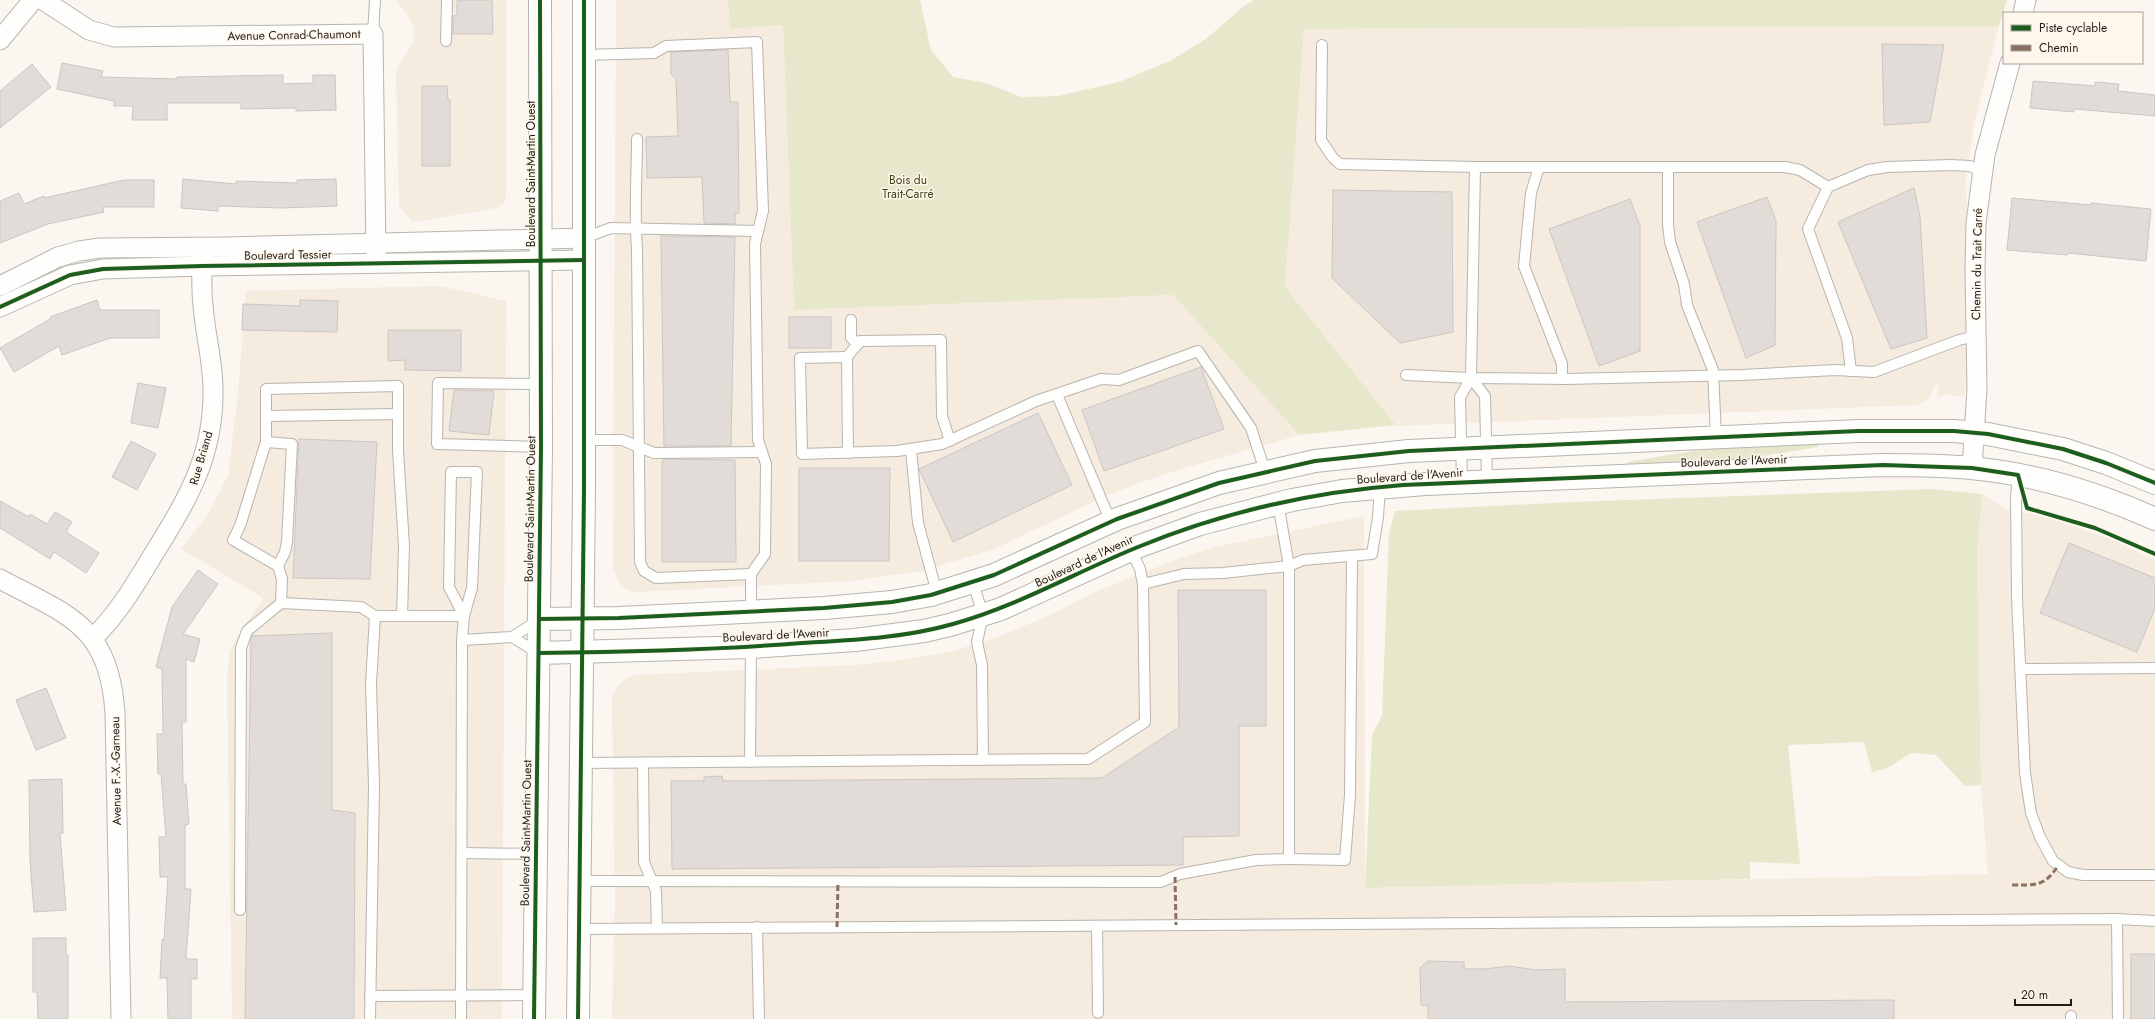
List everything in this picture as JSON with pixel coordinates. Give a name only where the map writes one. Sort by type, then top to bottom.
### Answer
[{"type":"street","points":[[0,40],[33,0]]},
{"type":"street","name":"Avenue Conrad-Chaumont","points":[[43,0],[89,30],[114,37],[373,34],[376,263]]},
{"type":"street","name":"Boulevard Saint-Martin Ouest","points":[[534,1019],[541,447],[540,0]]},
{"type":"street","points":[[578,1019],[584,440],[584,0]]},
{"type":"street","points":[[2023,12],[2026,0]]},
{"type":"street","name":"Chemin du Trait Carré","points":[[1972,468],[1977,390],[1976,231],[1982,172],[2010,64]]},
{"type":"street","name":"Boulevard Tessier","points":[[0,307],[81,272],[202,256],[376,243],[584,238]]},
{"type":"street","name":"Boulevard Tessier","points":[[0,286],[58,257],[78,251],[100,248],[202,256],[376,263],[584,260]]},
{"type":"street","name":"Rue Briand","points":[[93,638],[117,612],[176,520],[190,493],[204,458],[212,420],[213,390],[211,360],[202,304],[202,256]]},
{"type":"street","name":"Boulevard de l'Avenir","points":[[539,619],[582,619],[752,612],[878,604],[937,593],[973,583],[1022,564],[1112,522],[1193,491],[1265,471],[1347,457],[1461,448],[1716,437],[1883,431],[1975,432],[2063,449],[2100,461],[2155,483]]},
{"type":"street","name":"Boulevard de l'Avenir","points":[[539,653],[751,647],[895,636],[950,625],[983,615],[1036,594],[1131,550],[1200,524],[1278,503],[1325,494],[1380,487],[1462,482],[1883,465],[1972,468],[2018,475],[2086,492],[2155,519]]},
{"type":"street","name":"Avenue F.-X.-Garneau","points":[[0,578],[64,613],[83,627],[93,638],[108,668],[112,683],[115,712],[121,1019]]},
{"type":"lane","points":[[373,34],[375,0]]},
{"type":"lane","points":[[446,41],[447,0]]},
{"type":"lane","points":[[584,56],[654,53],[666,46],[757,42],[763,211],[755,244],[758,440],[766,464],[765,554],[751,574],[752,612]]},
{"type":"lane","points":[[1322,45],[1321,137],[1337,163],[1344,165],[1794,168],[1828,186]]},
{"type":"lane","points":[[637,139],[638,193],[636,228],[640,447],[639,557],[644,571],[652,577],[661,578],[751,574]]},
{"type":"lane","points":[[1851,371],[1846,338],[1808,229],[1828,186],[1878,168],[1951,165],[1970,166],[1982,172]]},
{"type":"lane","points":[[1462,482],[1460,397],[1471,378],[1475,167]]},
{"type":"lane","points":[[1539,167],[1531,193],[1524,266],[1562,364],[1562,379]]},
{"type":"lane","points":[[1668,167],[1668,224],[1670,242],[1684,284],[1688,305],[1714,376],[1716,437]]},
{"type":"lane","points":[[584,238],[611,228],[758,231]]},
{"type":"lane","points":[[851,320],[851,338],[858,344]]},
{"type":"lane","points":[[1406,375],[1471,378],[1562,379],[1714,376],[1851,371],[1874,372],[1976,336]]},
{"type":"lane","points":[[848,453],[847,357],[860,341],[941,340],[942,416],[950,441]]},
{"type":"lane","points":[[847,357],[800,358],[802,454],[910,450],[950,441],[1036,401],[1101,379],[1119,380],[1198,351],[1251,428],[1265,471]]},
{"type":"lane","points":[[1471,378],[1485,396],[1488,481]]},
{"type":"lane","points":[[541,384],[438,383],[437,444],[541,447]]},
{"type":"lane","points":[[281,603],[282,579],[278,566],[233,540],[240,526],[266,442],[266,389],[398,386],[398,450],[404,546],[402,616]]},
{"type":"lane","points":[[1057,395],[1112,522]]},
{"type":"lane","points":[[266,416],[398,414]]},
{"type":"lane","points":[[584,440],[622,440],[654,453],[762,452]]},
{"type":"lane","points":[[266,442],[292,444],[285,552],[278,566]]},
{"type":"lane","points":[[910,450],[918,523],[937,593]]},
{"type":"lane","points":[[461,1019],[462,640],[464,616],[472,588],[477,472],[451,472],[449,587],[464,616]]},
{"type":"lane","points":[[2018,475],[2016,497],[2021,669],[2028,804],[2040,837],[2053,861],[2068,872],[2083,875],[2155,875]]},
{"type":"lane","points":[[1143,584],[1184,574],[1223,573],[1289,566],[1303,560],[1372,554],[1378,517],[1380,487]]},
{"type":"lane","points":[[1278,503],[1289,566],[1289,859]]},
{"type":"lane","points":[[580,763],[1088,759],[1145,722],[1143,584],[1140,570],[1131,550]]},
{"type":"lane","points":[[580,881],[1161,882],[1180,874],[1256,860],[1345,860],[1350,795],[1352,556]]},
{"type":"lane","points":[[973,583],[983,615],[977,642],[982,665],[983,760]]},
{"type":"lane","points":[[240,910],[240,648],[247,631],[281,603],[361,607],[375,616],[464,616]]},
{"type":"lane","points":[[370,1019],[374,786],[371,684],[375,616]]},
{"type":"lane","points":[[462,640],[512,637],[539,619]]},
{"type":"lane","points":[[512,637],[539,653]]},
{"type":"lane","points":[[750,762],[751,647]]},
{"type":"lane","points":[[2021,669],[2155,668]]},
{"type":"lane","points":[[643,763],[644,862],[656,891],[657,928]]},
{"type":"lane","points":[[462,853],[536,854]]},
{"type":"lane","points":[[579,929],[2117,919],[2155,921]]},
{"type":"lane","points":[[2117,919],[2118,1019]]},
{"type":"lane","points":[[1097,926],[1098,1014]]},
{"type":"lane","points":[[757,927],[759,1019]]},
{"type":"lane","points":[[370,996],[535,995]]},
{"type":"shaded area","points":[[396,0],[506,0],[506,191],[505,202],[496,208],[413,222],[399,206],[396,69],[413,43],[414,32],[411,20]]},
{"type":"shaded area","points":[[616,0],[728,0],[730,29],[783,25],[794,310],[1173,295],[1299,435],[1168,473],[1112,493],[992,550],[921,571],[852,581],[637,592],[627,590],[619,583],[613,568]]},
{"type":"shaded area","points":[[1999,26],[1974,124],[1966,177],[1968,355],[1967,388],[1963,397],[1948,394],[1937,397],[1939,385],[1934,386],[1931,396],[1917,405],[1397,426],[1285,287],[1304,29]]},
{"type":"shaded area","points":[[440,286],[506,301],[502,1019],[232,1019],[227,679],[230,652],[236,639],[263,598],[181,549],[207,516],[228,476],[238,393],[246,291]]},
{"type":"shaded area","points":[[1982,494],[2008,510],[2028,513],[2065,523],[2110,539],[2155,560],[2155,1019],[612,1019],[615,899],[612,700],[616,688],[624,680],[635,675],[856,665],[908,659],[953,651],[992,639],[1046,617],[1093,593],[1180,558],[1215,547],[1364,516],[1365,888],[1988,874],[1981,785],[1977,553]]},
{"type":"green space","name":"Bois du Trait-Carré","points":[[728,0],[920,0],[931,50],[953,77],[986,83],[1021,97],[1058,96],[1119,82],[1170,61],[1207,38],[1244,6],[1254,0],[2007,0],[1999,26],[1304,29],[1285,287],[1396,425],[1299,435],[1173,295],[794,310],[783,25],[730,29]]},
{"type":"green space","points":[[1818,444],[1818,447],[1740,460],[1627,465],[1627,462],[1705,449]]},
{"type":"green space","points":[[1931,489],[1982,494],[1977,553],[1981,785],[1965,786],[1936,755],[1912,753],[1887,768],[1872,772],[1864,742],[1788,745],[1800,864],[1750,862],[1750,879],[1365,888],[1372,735],[1382,716],[1389,533],[1395,511],[1572,502]]},
{"type":"building","points":[[492,0],[493,34],[453,34],[453,16],[457,15],[457,1]]},
{"type":"building","points":[[1882,44],[1944,45],[1930,122],[1884,125]]},
{"type":"building","points":[[728,50],[730,102],[738,102],[739,213],[735,213],[735,224],[704,223],[702,177],[647,178],[646,137],[678,136],[676,79],[671,74],[671,52]]},
{"type":"building","points":[[62,63],[103,71],[101,77],[177,79],[177,77],[283,75],[283,84],[313,83],[313,75],[335,75],[336,110],[296,111],[296,108],[241,109],[241,103],[167,103],[167,120],[132,120],[133,106],[114,106],[114,101],[57,89]]},
{"type":"building","points":[[32,64],[51,87],[0,128],[0,91]]},
{"type":"building","points":[[2033,81],[2095,86],[2095,82],[2119,84],[2118,91],[2155,95],[2155,116],[2074,109],[2074,112],[2030,108]]},
{"type":"building","points":[[422,86],[447,86],[448,100],[450,100],[450,166],[422,166]]},
{"type":"building","points":[[183,179],[236,184],[236,181],[297,183],[297,180],[336,179],[337,206],[281,208],[218,206],[218,211],[181,208]]},
{"type":"building","points":[[124,180],[154,180],[154,207],[103,207],[104,212],[48,224],[0,243],[0,201],[19,193],[24,204],[44,196],[44,198]]},
{"type":"building","points":[[1914,188],[1920,217],[1927,338],[1891,349],[1838,222]]},
{"type":"building","points":[[1333,190],[1452,192],[1453,332],[1400,343],[1332,278]]},
{"type":"building","points":[[1767,197],[1776,221],[1775,345],[1746,358],[1697,222]]},
{"type":"building","points":[[2012,198],[2091,205],[2091,203],[2151,209],[2146,261],[2068,253],[2067,255],[2007,250]]},
{"type":"building","points":[[1630,199],[1640,226],[1640,351],[1599,366],[1549,229]]},
{"type":"building","points":[[661,236],[735,237],[731,446],[664,446]]},
{"type":"building","points":[[97,300],[100,310],[159,310],[159,338],[110,338],[62,355],[59,346],[14,372],[0,348],[50,319],[50,317]]},
{"type":"building","points":[[300,300],[338,301],[337,332],[242,330],[243,304],[300,306]]},
{"type":"building","points":[[789,317],[831,317],[831,348],[789,348]]},
{"type":"building","points":[[388,330],[461,330],[461,371],[405,370],[405,360],[388,361]]},
{"type":"building","points":[[1201,367],[1224,429],[1104,471],[1082,410]]},
{"type":"building","points":[[138,383],[166,388],[158,428],[131,423]]},
{"type":"building","points":[[454,390],[494,391],[489,435],[449,431]]},
{"type":"building","points":[[1038,413],[1072,485],[953,542],[919,469]]},
{"type":"building","points":[[299,439],[377,442],[370,579],[293,578]]},
{"type":"building","points":[[131,441],[156,454],[137,490],[112,477]]},
{"type":"building","points":[[664,459],[735,460],[736,562],[662,562],[662,461]]},
{"type":"building","points":[[799,468],[890,468],[889,561],[799,561]]},
{"type":"building","points":[[0,501],[29,517],[30,514],[47,524],[55,512],[72,522],[66,532],[99,553],[86,573],[54,552],[50,559],[0,528]]},
{"type":"building","points":[[2069,543],[2155,578],[2155,608],[2137,652],[2040,613]]},
{"type":"building","points":[[198,570],[218,584],[183,634],[200,639],[194,662],[186,659],[186,722],[182,722],[183,784],[186,784],[189,824],[185,825],[185,889],[191,889],[186,959],[197,959],[197,979],[191,979],[191,1019],[168,1019],[167,978],[160,978],[168,877],[160,877],[159,837],[166,837],[161,774],[158,774],[157,734],[163,734],[162,669],[156,667],[172,607]]},
{"type":"building","points":[[1178,590],[1266,590],[1266,726],[1239,726],[1239,836],[1183,837],[1183,865],[672,869],[671,781],[704,781],[704,777],[722,776],[723,781],[1102,778],[1179,727]]},
{"type":"building","points":[[332,633],[332,810],[355,813],[354,1019],[245,1019],[251,639],[252,636]]},
{"type":"building","points":[[46,688],[66,738],[36,750],[16,700]]},
{"type":"building","points":[[62,779],[63,833],[60,833],[66,910],[34,912],[30,860],[29,780]]},
{"type":"building","points":[[33,938],[66,938],[66,955],[68,955],[68,1019],[38,1019],[37,992],[33,992]]},
{"type":"building","points":[[2131,954],[2155,954],[2155,1019],[2131,1019]]},
{"type":"building","points":[[1428,961],[1464,962],[1464,969],[1484,969],[1510,966],[1535,970],[1565,969],[1565,1002],[1894,1000],[1894,1019],[1428,1019],[1428,1005],[1421,1005],[1420,968]]},
{"type":"marked path","points":[[2012,885],[2033,885],[2043,881],[2048,878],[2058,866]]},
{"type":"marked path","points":[[1175,877],[1176,925]]},
{"type":"marked path","points":[[837,927],[838,882]]},
{"type":"cycle path","points":[[534,1019],[541,447],[540,0]]},
{"type":"cycle path","points":[[578,1019],[584,490],[584,0]]},
{"type":"cycle path","points":[[0,307],[70,275],[103,269],[584,260]]},
{"type":"cycle path","points":[[539,619],[619,618],[824,608],[892,602],[931,595],[994,575],[1117,519],[1219,483],[1315,461],[1409,451],[1859,431],[1954,431],[1988,434],[2063,449],[2106,463],[2155,483]]},
{"type":"cycle path","points":[[539,653],[704,649],[859,639],[935,629],[977,617],[1001,608],[1138,547],[1202,524],[1235,514],[1302,498],[1369,488],[1403,485],[1883,465],[1972,468],[2018,475],[2027,508],[2095,528],[2155,554]]}]
